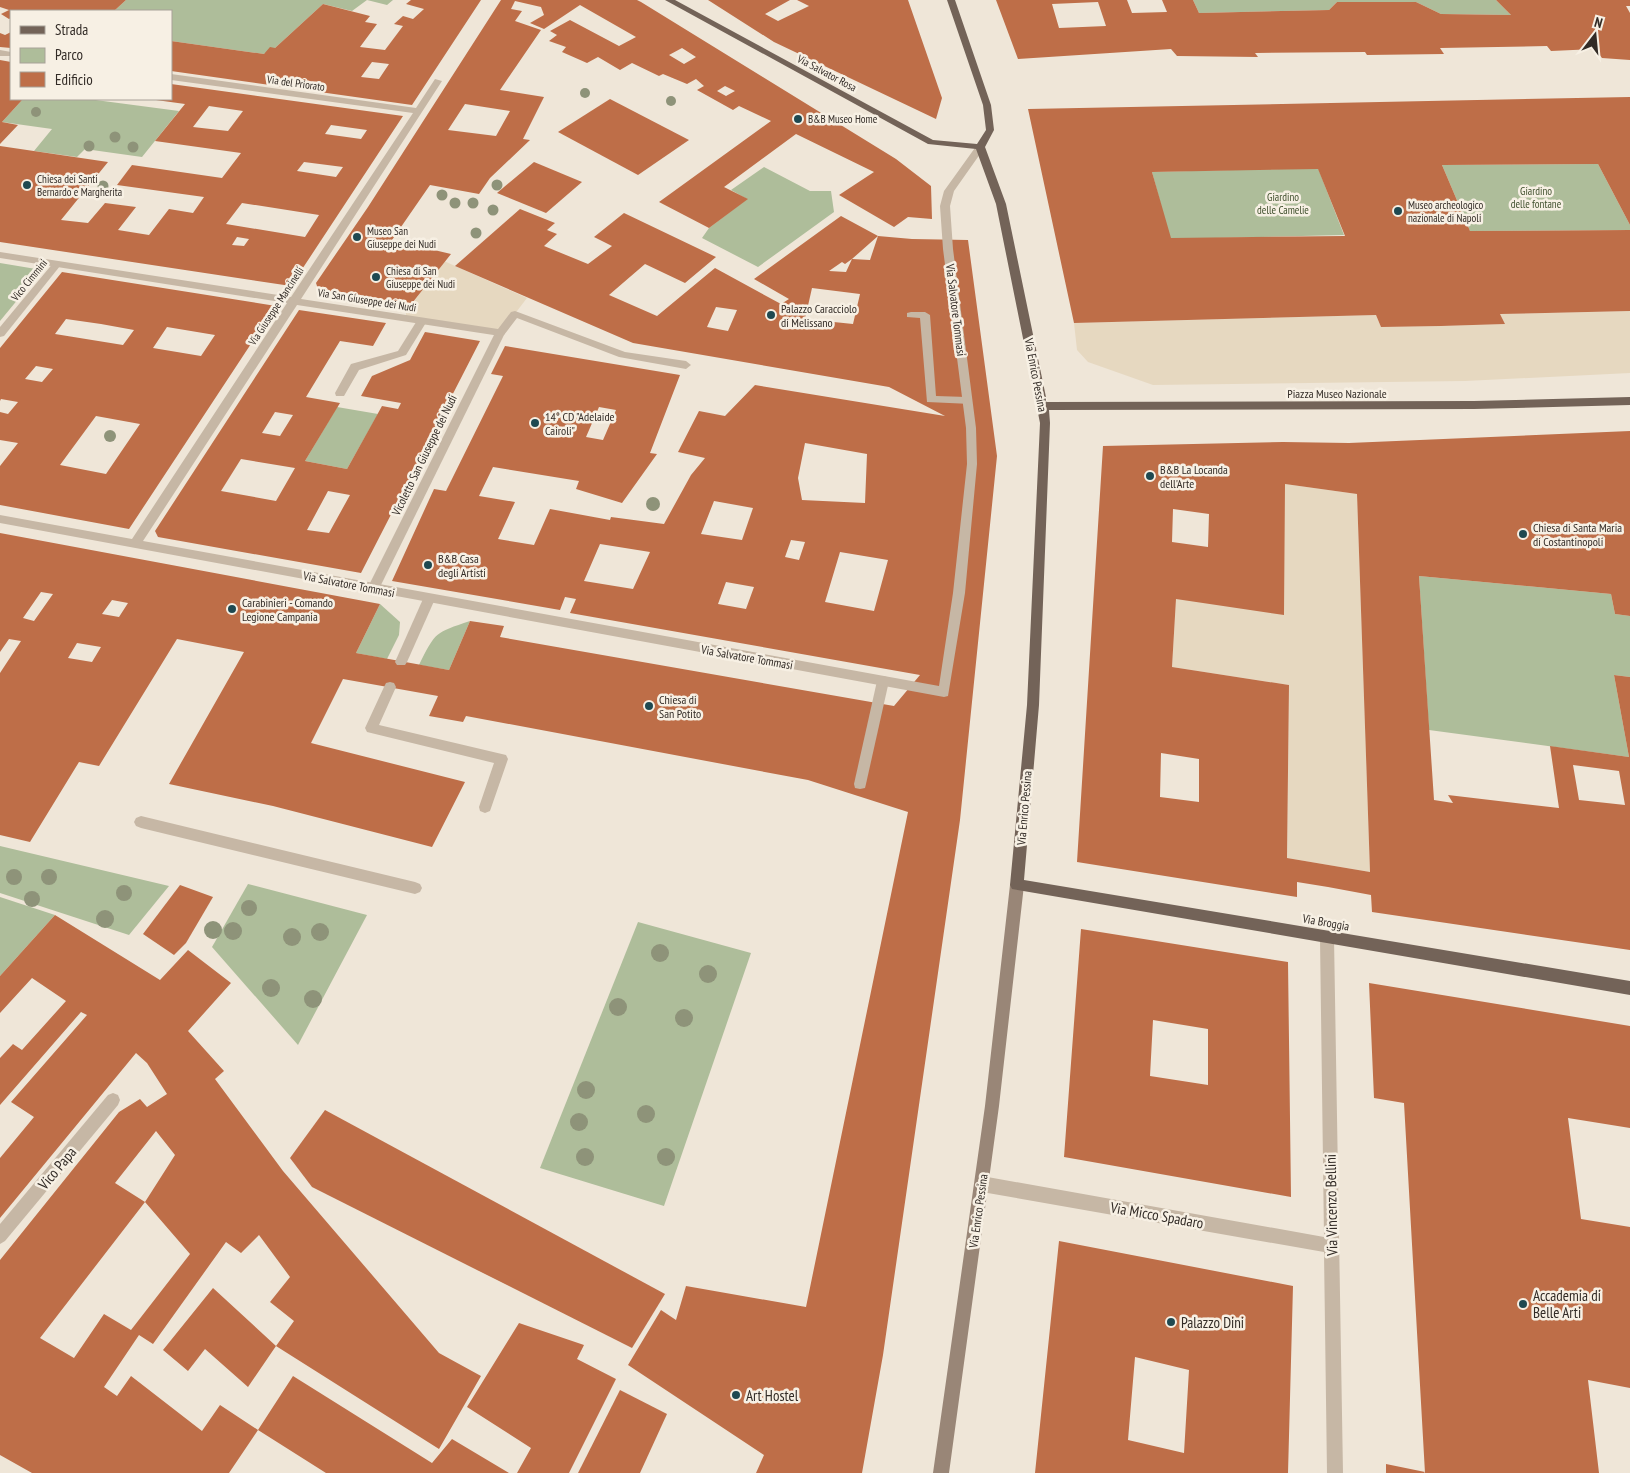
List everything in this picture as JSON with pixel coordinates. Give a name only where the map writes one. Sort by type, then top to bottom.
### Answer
[{"type":"main road","name":"Via Salvator Rosa","points":[[669,0],[931,142],[980,147]]},
{"type":"main road","points":[[951,0],[987,105],[990,130],[980,147]]},
{"type":"main road","name":"Via Enrico Pessina","points":[[941,1473],[982,1184],[1008,981],[1018,885],[1033,705],[1045,423],[1001,204],[980,147]]},
{"type":"main road","name":"Piazza Museo Nazionale","points":[[1043,406],[1474,405],[1630,401]]},
{"type":"main road","name":"Via Broggia","points":[[1018,885],[1630,988]]},
{"type":"street","name":"Via del Priorato","points":[[172,77],[418,111]]},
{"type":"street","name":"Via Giuseppe Mancinelli","points":[[135,544],[438,81]]},
{"type":"street","name":"Via Salvatore Tommasi","points":[[0,519],[373,589],[944,692],[959,593],[971,486],[972,446],[948,249],[945,206],[949,191],[980,147]]},
{"type":"street","name":"Via San Giuseppe dei Nudi","points":[[0,255],[500,333]]},
{"type":"street","name":"Vico Cimmini","points":[[0,334],[57,264]]},
{"type":"street","points":[[500,333],[515,314],[622,355],[686,365]]},
{"type":"street","points":[[911,315],[925,315],[931,400],[967,401]]},
{"type":"street","points":[[340,393],[355,368],[402,353],[422,321]]},
{"type":"street","name":"Vicoletto San Giuseppe dei Nudi","points":[[373,589],[500,333]]},
{"type":"street","points":[[401,662],[429,599]]},
{"type":"street","points":[[860,784],[883,681]]},
{"type":"street","points":[[390,687],[371,728],[502,759],[484,807]]},
{"type":"street","points":[[141,822],[415,888]]},
{"type":"street","name":"Via Vincenzo Bellini","points":[[1327,938],[1335,1473]]},
{"type":"street","name":"Vico Papa","points":[[0,1236],[113,1100]]},
{"type":"street","name":"Via Micco Spadaro","points":[[982,1184],[1332,1246]]},
{"type":"green space","points":[[126,0],[367,0],[352,11],[323,4],[275,48],[264,54],[172,41],[172,10],[115,10]]},
{"type":"green space","points":[[367,0],[393,0],[387,5]]},
{"type":"green space","points":[[1193,0],[1496,0],[1511,15],[1441,14],[1416,2],[1337,2],[1329,10],[1199,13]]},
{"type":"green space","points":[[22,100],[96,100],[179,111],[142,157],[85,149],[77,157],[34,151],[52,129],[2,122]]},
{"type":"green space","name":"Giardino delle fontane","points":[[1598,164],[1630,225],[1630,230],[1470,231],[1442,165]]},
{"type":"green space","points":[[764,167],[810,191],[831,191],[834,212],[758,267],[702,238],[709,228],[747,199],[731,190]]},
{"type":"green space","name":"Giardino delle Camelie","points":[[1318,168],[1344,235],[1170,239],[1152,172]]},
{"type":"green space","points":[[0,263],[42,270],[0,321]]},
{"type":"green space","points":[[337,407],[378,414],[347,469],[305,461]]},
{"type":"green space","points":[[1419,576],[1611,594],[1615,614],[1630,616],[1630,677],[1614,675],[1629,757],[1429,730]]},
{"type":"green space","points":[[380,604],[400,622],[399,635],[387,659],[356,653]]},
{"type":"green space","points":[[470,621],[449,670],[419,665],[433,639],[443,631]]},
{"type":"green space","points":[[0,846],[169,886],[129,935],[0,893]]},
{"type":"green space","points":[[248,884],[367,915],[298,1045],[212,947]]},
{"type":"green space","points":[[0,897],[55,915],[0,976]]},
{"type":"green space","points":[[638,922],[751,953],[664,1206],[540,1168]]},
{"type":"shaded area","points":[[444,261],[527,298],[500,333],[406,319],[406,312]]},
{"type":"shaded area","points":[[1630,311],[1630,373],[1465,381],[1153,385],[1088,362],[1077,350],[1074,323],[1376,315],[1381,327],[1441,326],[1504,324],[1500,314]]},
{"type":"shaded area","points":[[1285,484],[1357,494],[1370,872],[1287,858],[1289,685],[1172,667],[1176,599]]},
{"type":"building","points":[[0,0],[126,0],[115,10],[10,10],[9,19],[1,14],[9,10],[0,7]]},
{"type":"building","points":[[411,0],[481,0],[412,105],[172,71],[172,41],[264,54],[270,47],[275,48],[323,4],[370,16],[365,22],[377,24],[360,47],[385,50],[403,26],[394,24],[403,16],[413,19],[424,9],[406,4]],"holes":[[[372,62],[389,64],[379,79],[361,77]]]},
{"type":"building","points":[[501,0],[637,0],[896,159],[931,186],[932,219],[908,217],[894,227],[839,195],[874,172],[796,134],[724,187],[748,199],[709,228],[659,202],[771,121],[739,106],[733,110],[697,90],[704,86],[696,79],[687,84],[663,74],[659,76],[632,63],[620,70],[598,57],[587,63],[562,52],[566,47],[549,41],[557,35],[550,31],[570,20],[619,46],[636,37],[580,5],[544,29],[530,23],[544,15],[541,7],[515,1],[511,9],[522,11],[515,21],[541,30],[500,90],[544,97],[523,139],[530,140],[490,178],[479,194],[430,185],[392,240],[451,254],[409,307],[319,292],[316,283],[368,207]],"holes":[[[682,48],[696,57],[684,64],[669,55]],[[725,86],[735,91],[726,96],[717,91]],[[465,104],[510,111],[496,136],[448,130]]]},
{"type":"building","points":[[708,0],[790,0],[765,14],[778,21],[809,6],[797,0],[908,0],[942,98],[936,119],[774,42]]},
{"type":"building","points":[[996,0],[1127,0],[1132,13],[1167,12],[1162,0],[1193,0],[1199,13],[1329,10],[1337,2],[1416,2],[1441,14],[1511,15],[1496,0],[1630,0],[1630,6],[1626,6],[1630,13],[1630,60],[1602,58],[1595,49],[1551,51],[1547,46],[1440,48],[1444,54],[1367,55],[1365,52],[1255,53],[1258,57],[1177,56],[1171,49],[1018,59]],"holes":[[[1098,2],[1106,26],[1059,28],[1052,4]]]},
{"type":"building","points":[[10,32],[10,48],[0,47],[0,33],[5,35]]},
{"type":"building","points":[[0,60],[10,62],[10,100],[22,100],[2,122],[18,125],[0,144]]},
{"type":"building","points":[[172,84],[403,116],[291,286],[0,242],[0,146],[108,162],[61,220],[88,223],[105,203],[136,207],[118,230],[149,235],[169,209],[193,213],[204,197],[117,185],[132,165],[222,178],[241,153],[155,141],[185,104],[156,100],[172,100]],"holes":[[[209,106],[243,111],[228,131],[193,127]],[[331,125],[367,130],[361,139],[325,134]],[[304,162],[343,167],[336,177],[297,171]],[[242,203],[319,215],[305,237],[226,224]],[[237,237],[249,239],[244,246],[232,245]]]},
{"type":"building","name":"Museo archeologico nazionale di Napoli","points":[[1630,97],[1630,225],[1598,164],[1442,165],[1470,231],[1630,230],[1630,311],[1500,314],[1505,324],[1441,326],[1381,327],[1376,315],[1074,323],[1028,109]],"holes":[[[1318,169],[1345,236],[1171,238],[1152,172]]]},
{"type":"building","points":[[610,99],[689,140],[638,175],[558,132]]},
{"type":"building","points":[[534,162],[582,182],[546,213],[497,193]]},
{"type":"building","points":[[520,209],[555,223],[547,230],[557,234],[544,246],[588,264],[612,246],[594,237],[624,213],[716,257],[685,283],[645,264],[609,295],[657,316],[715,268],[781,304],[789,299],[754,279],[841,216],[878,236],[968,240],[997,456],[960,820],[883,1355],[862,1473],[756,1473],[764,1455],[628,1365],[661,1310],[676,1320],[686,1286],[806,1307],[908,812],[808,780],[466,716],[463,722],[429,716],[438,696],[343,679],[311,743],[465,782],[432,847],[273,806],[169,784],[244,652],[177,639],[99,766],[79,762],[30,842],[0,835],[0,673],[21,641],[9,639],[0,652],[0,533],[380,604],[356,653],[449,670],[470,621],[504,626],[500,637],[894,706],[920,675],[570,613],[576,599],[565,597],[560,610],[392,581],[434,489],[446,491],[503,376],[491,374],[505,346],[680,375],[650,453],[657,454],[622,503],[576,489],[579,481],[493,467],[479,496],[515,502],[498,539],[534,545],[550,509],[610,520],[611,517],[664,524],[691,475],[705,458],[678,452],[699,411],[725,416],[755,385],[945,416],[889,387],[633,343],[455,266]],"holes":[[[878,236],[870,260],[852,259]],[[852,259],[846,272],[829,271],[842,262],[845,264]],[[812,288],[860,294],[853,324],[805,319]],[[716,307],[737,310],[728,331],[707,327]],[[599,407],[616,410],[603,440],[586,437]],[[805,443],[867,454],[865,503],[802,500],[798,478]],[[714,501],[753,508],[742,540],[701,534]],[[791,540],[805,542],[799,560],[785,557]],[[600,544],[650,552],[633,589],[584,581]],[[840,552],[888,560],[874,611],[825,602]],[[726,582],[754,587],[746,609],[718,604]],[[41,592],[53,594],[34,621],[23,618]],[[112,600],[128,603],[119,617],[102,614]],[[77,643],[101,647],[92,662],[68,658]]]},
{"type":"building","points":[[62,272],[276,306],[129,529],[0,505],[0,466],[18,443],[0,440],[0,412],[8,414],[18,402],[1,399],[0,401],[0,348]],"holes":[[[66,319],[134,330],[123,345],[55,334]],[[167,327],[215,335],[201,356],[153,348]],[[36,366],[53,369],[42,382],[25,379]],[[96,416],[140,424],[106,474],[60,465]]]},
{"type":"building","points":[[299,310],[386,323],[373,346],[340,341],[306,397],[340,403],[305,461],[347,469],[382,406],[398,409],[401,403],[361,396],[372,376],[410,360],[425,332],[480,341],[361,573],[158,537],[155,531]],"holes":[[[275,412],[293,415],[280,436],[262,433]],[[241,459],[295,468],[276,501],[221,491]],[[328,491],[350,495],[329,533],[307,530]]]},
{"type":"building","points":[[1630,431],[1630,616],[1615,614],[1611,594],[1419,576],[1434,800],[1453,803],[1448,795],[1559,808],[1550,746],[1629,757],[1614,675],[1630,677],[1630,950],[1372,912],[1371,895],[1297,882],[1297,897],[1077,862],[1103,446],[1283,442],[1349,443]],"holes":[[[1285,484],[1357,494],[1370,872],[1287,858],[1289,685],[1172,667],[1176,599],[1284,615]],[[1173,509],[1209,514],[1208,547],[1172,542]],[[1161,753],[1199,759],[1199,802],[1160,797]],[[1573,765],[1619,771],[1625,805],[1579,800]]]},
{"type":"building","points":[[180,885],[213,897],[186,943],[174,955],[143,934]]},
{"type":"building","points":[[55,915],[160,980],[188,950],[231,983],[188,1031],[224,1071],[215,1079],[283,1171],[439,1353],[481,1376],[439,1449],[276,1346],[294,1321],[270,1302],[290,1277],[259,1235],[241,1253],[226,1242],[153,1344],[139,1335],[104,1387],[117,1396],[131,1376],[202,1431],[220,1405],[258,1430],[229,1473],[32,1473],[0,1455],[0,1260],[119,1112],[140,1099],[147,1107],[167,1094],[147,1063],[136,1053],[0,1218],[0,1158],[34,1117],[11,1102],[87,1015],[81,1012],[0,1105],[0,1058],[13,1044],[22,1050],[66,1001],[32,978],[0,1013],[0,976]],"holes":[[[156,1131],[175,1155],[145,1202],[115,1183]],[[145,1202],[190,1254],[131,1330],[104,1314],[74,1358],[40,1338]]]},
{"type":"building","points":[[1081,929],[1288,962],[1291,1197],[1064,1157]],"holes":[[[1153,1020],[1208,1029],[1208,1085],[1150,1076]]]},
{"type":"building","name":"Accademia di Belle Arti","points":[[1369,983],[1630,1026],[1630,1128],[1568,1118],[1581,1219],[1630,1227],[1630,1388],[1588,1380],[1599,1473],[1425,1473],[1404,1103],[1374,1098]]},
{"type":"building","points":[[325,1110],[665,1294],[632,1348],[312,1187],[290,1158]]},
{"type":"building","name":"Palazzo Dini","points":[[1059,1241],[1293,1286],[1288,1473],[1035,1473]],"holes":[[[1135,1357],[1189,1370],[1184,1453],[1128,1440]]]},
{"type":"building","points":[[213,1288],[276,1346],[248,1387],[205,1349],[188,1371],[163,1350]]},
{"type":"building","points":[[519,1323],[584,1345],[577,1359],[616,1379],[569,1473],[517,1473],[531,1448],[467,1407]]},
{"type":"building","points":[[293,1376],[432,1463],[452,1439],[509,1473],[326,1473],[258,1430]]},
{"type":"building","points":[[620,1390],[667,1414],[640,1473],[578,1473]]},
{"type":"building","points":[[1386,1464],[1425,1472],[1386,1473]]},
{"type":"place","name":"B&B Museo Home","points":[[798,119]]},
{"type":"place","name":"Chiesa dei Santi Bernardo e Margherita","points":[[27,185]]},
{"type":"place","name":"Museo archeologico nazionale di Napoli","points":[[1398,211]]},
{"type":"place","name":"Museo San Giuseppe dei Nudi","points":[[357,237]]},
{"type":"place","name":"Chiesa di San Giuseppe dei Nudi","points":[[376,277]]},
{"type":"place","name":"Palazzo Caracciolo di Melissano","points":[[771,315]]},
{"type":"place","name":"14° CD \"Adelaide Cairoli\"","points":[[535,423]]},
{"type":"place","name":"B&B La Locanda dell'Arte","points":[[1150,476]]},
{"type":"place","name":"Chiesa di Santa Maria di Costantinopoli","points":[[1523,534]]},
{"type":"place","name":"B&B Casa degli Artisti","points":[[428,565]]},
{"type":"place","name":"Carabinieri - Comando Legione Campania","points":[[232,609]]},
{"type":"place","name":"Chiesa di San Potito","points":[[649,706]]},
{"type":"place","name":"Accademia di Belle Arti","points":[[1523,1304]]},
{"type":"place","name":"Palazzo Dini","points":[[1171,1322]]},
{"type":"place","name":"Art Hostel","points":[[736,1395]]}]
